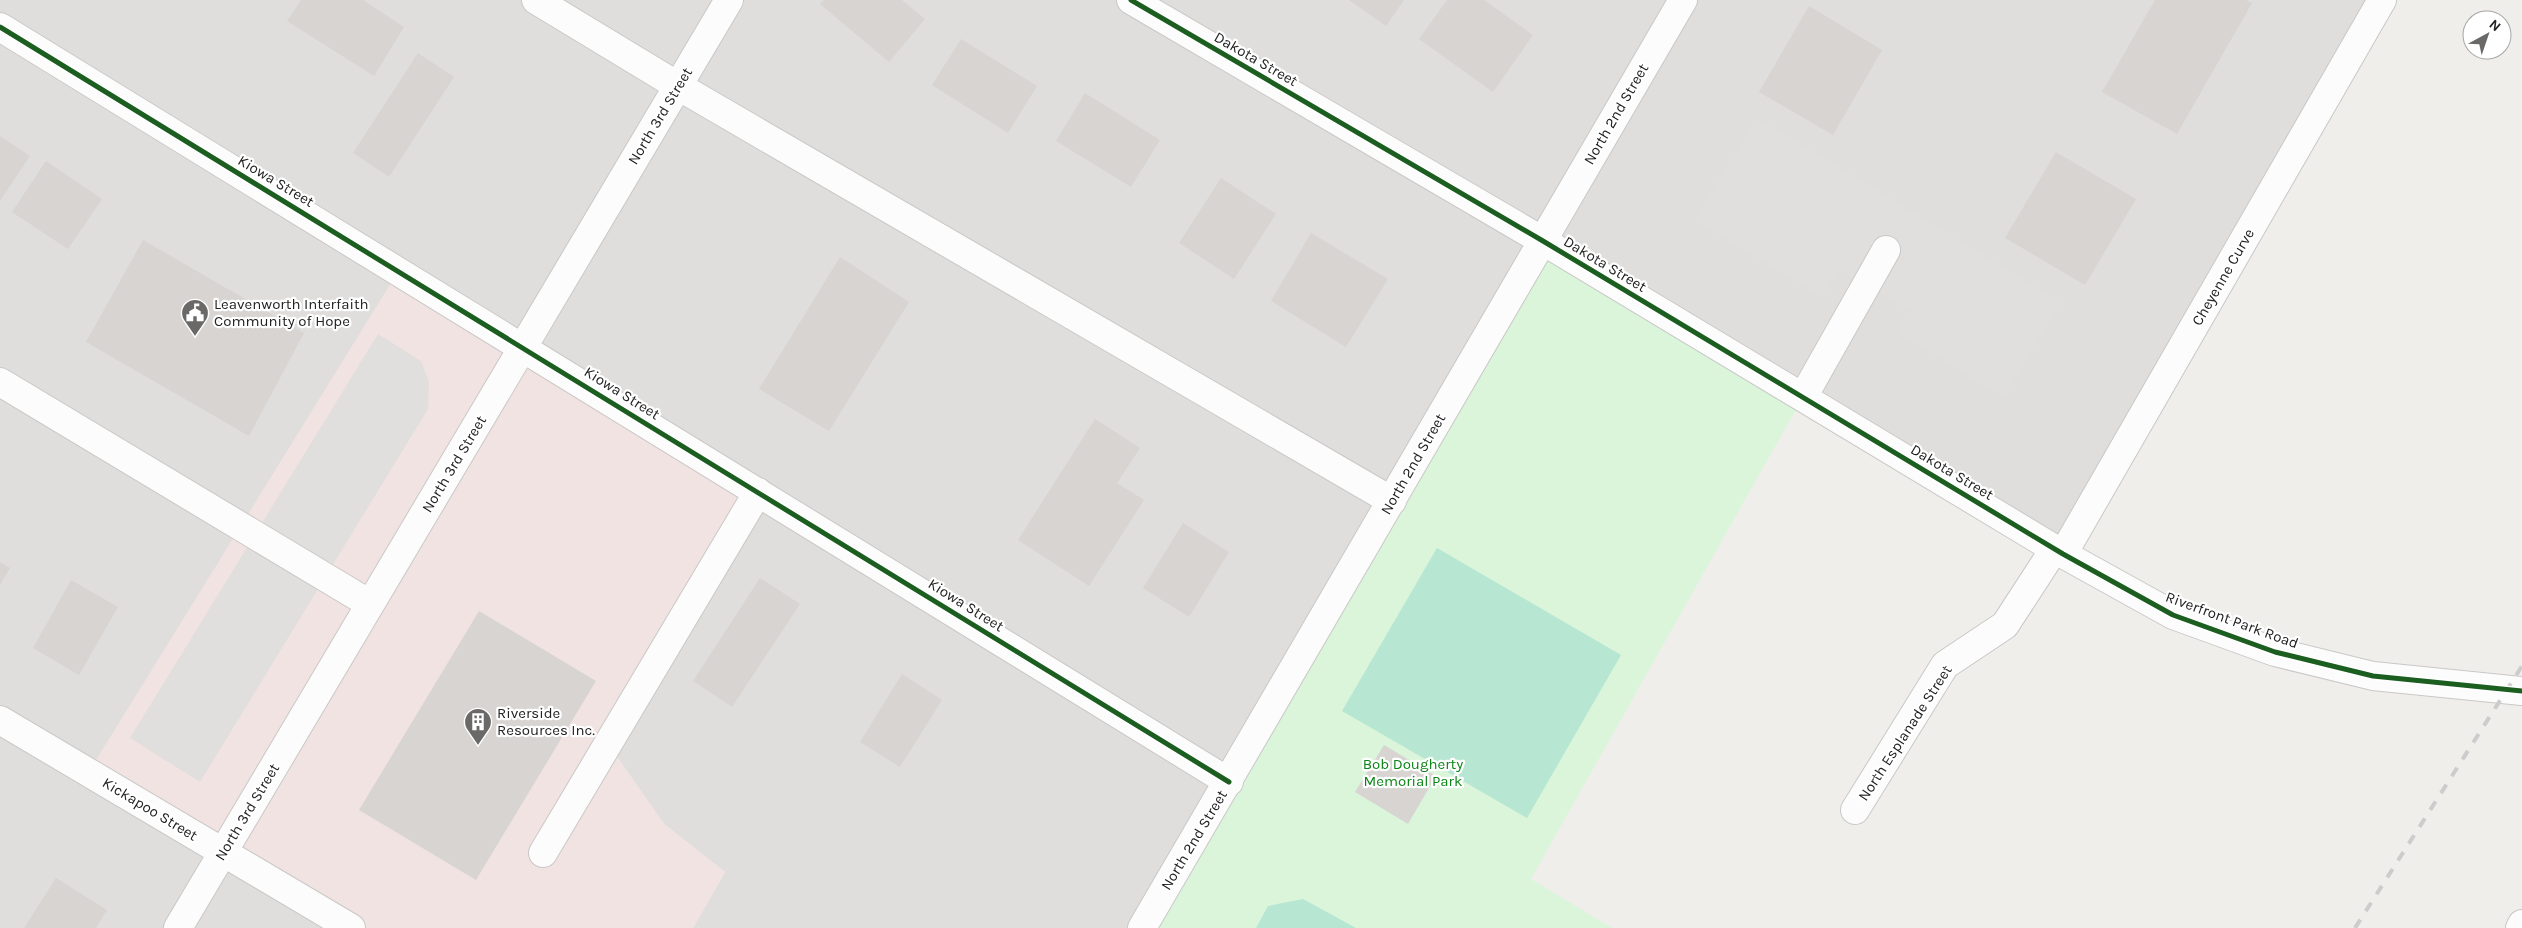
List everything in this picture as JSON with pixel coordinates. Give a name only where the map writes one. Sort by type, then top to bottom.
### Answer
[{"type":"street","points":[[536,0],[678,86],[1392,501]]},
{"type":"street","name":"North 3rd Street","points":[[178,928],[729,0]]},
{"type":"street","name":"Dakota Street","points":[[1131,0],[1543,241],[2059,551]]},
{"type":"street","name":"North 2nd Street","points":[[1142,928],[1229,782],[1682,0]]},
{"type":"street","name":"Cheyenne Curve","points":[[2059,551],[2382,0]]},
{"type":"street","name":"Kiowa Street","points":[[0,26],[1229,782]]},
{"type":"street","points":[[1803,397],[1886,250]]},
{"type":"street","points":[[0,382],[370,604]]},
{"type":"street","points":[[543,854],[758,492]]},
{"type":"street","name":"Riverfront Park Road","points":[[2059,551],[2173,615],[2275,652],[2372,676],[2522,691]]},
{"type":"street","name":"North Esplanade Street","points":[[1855,810],[1945,665],[2005,626],[2059,551]]},
{"type":"street","name":"Kickapoo Street","points":[[0,720],[351,928]]},
{"type":"street","points":[[2520,928],[2522,924]]},
{"type":"shaded area","points":[[0,0],[2382,0],[2063,554],[1803,397],[1142,928],[693,928],[725,872],[664,824],[608,744],[351,928],[0,928]]},
{"type":"shaded area","points":[[1757,118],[2061,302],[2004,397],[1896,332],[1909,310],[1839,269],[1822,297],[1695,220]]},
{"type":"shaded area","points":[[399,270],[758,492],[608,744],[664,824],[725,872],[693,928],[351,928],[88,773]]},
{"type":"shaded area","points":[[378,334],[421,361],[429,381],[428,409],[200,782],[130,738]]},
{"type":"green space","name":"Bob Dougherty Memorial Park","points":[[1543,241],[1803,397],[1531,879],[1612,928],[1142,928]]},
{"type":"green space","points":[[1437,548],[1621,655],[1527,818],[1342,711]]},
{"type":"green space","points":[[1303,899],[1356,928],[1256,928],[1268,906]]},
{"type":"building","points":[[301,0],[363,0],[404,27],[374,76],[287,21]]},
{"type":"building","points":[[824,0],[902,0],[925,19],[889,62],[820,4]]},
{"type":"building","points":[[1349,0],[1404,0],[1386,26]]},
{"type":"building","points":[[1447,0],[1484,0],[1533,35],[1493,92],[1419,39]]},
{"type":"building","points":[[2155,0],[2246,0],[2252,3],[2177,134],[2102,92]]},
{"type":"building","points":[[1809,6],[1882,50],[1833,135],[1759,92]]},
{"type":"building","points":[[961,39],[1037,86],[1008,133],[932,85]]},
{"type":"building","points":[[418,53],[454,77],[389,177],[353,153]]},
{"type":"building","points":[[1085,93],[1160,140],[1131,187],[1056,141]]},
{"type":"building","points":[[0,136],[30,156],[0,201]]},
{"type":"building","points":[[2056,152],[2136,199],[2085,285],[2005,238]]},
{"type":"building","points":[[46,161],[102,199],[68,249],[12,212]]},
{"type":"building","points":[[1221,178],[1276,214],[1234,279],[1179,243]]},
{"type":"building","points":[[1311,233],[1388,279],[1346,347],[1271,301]]},
{"type":"building","name":"Leavenworth Interfaith Community of Hope","points":[[143,240],[304,333],[249,436],[86,342]]},
{"type":"building","points":[[840,257],[909,302],[829,431],[759,389]]},
{"type":"building","points":[[1095,419],[1140,448],[1117,483],[1144,500],[1089,586],[1018,540]]},
{"type":"building","points":[[1183,523],[1229,552],[1189,617],[1143,588]]},
{"type":"building","points":[[0,562],[10,568],[0,585]]},
{"type":"building","points":[[760,578],[800,604],[732,707],[693,681]]},
{"type":"building","points":[[71,580],[118,607],[79,675],[33,648]]},
{"type":"building","name":"Riverside Resources Inc.","points":[[479,611],[596,681],[476,880],[359,810]]},
{"type":"building","points":[[902,674],[942,700],[900,767],[860,742]]},
{"type":"building","points":[[1384,745],[1436,776],[1408,824],[1355,792]]},
{"type":"building","points":[[56,878],[107,910],[96,928],[24,928]]},
{"type":"railway","points":[[2355,928],[2522,666]]},
{"type":"cycle path","points":[[1131,0],[1543,241],[2063,554],[2173,615],[2275,652],[2373,676],[2522,691]]},
{"type":"cycle path","points":[[0,27],[1229,782]]},
{"type":"place","name":"Leavenworth Interfaith Community of Hope","points":[[195,337]]},
{"type":"place","name":"Riverside Resources Inc.","points":[[478,746]]}]
